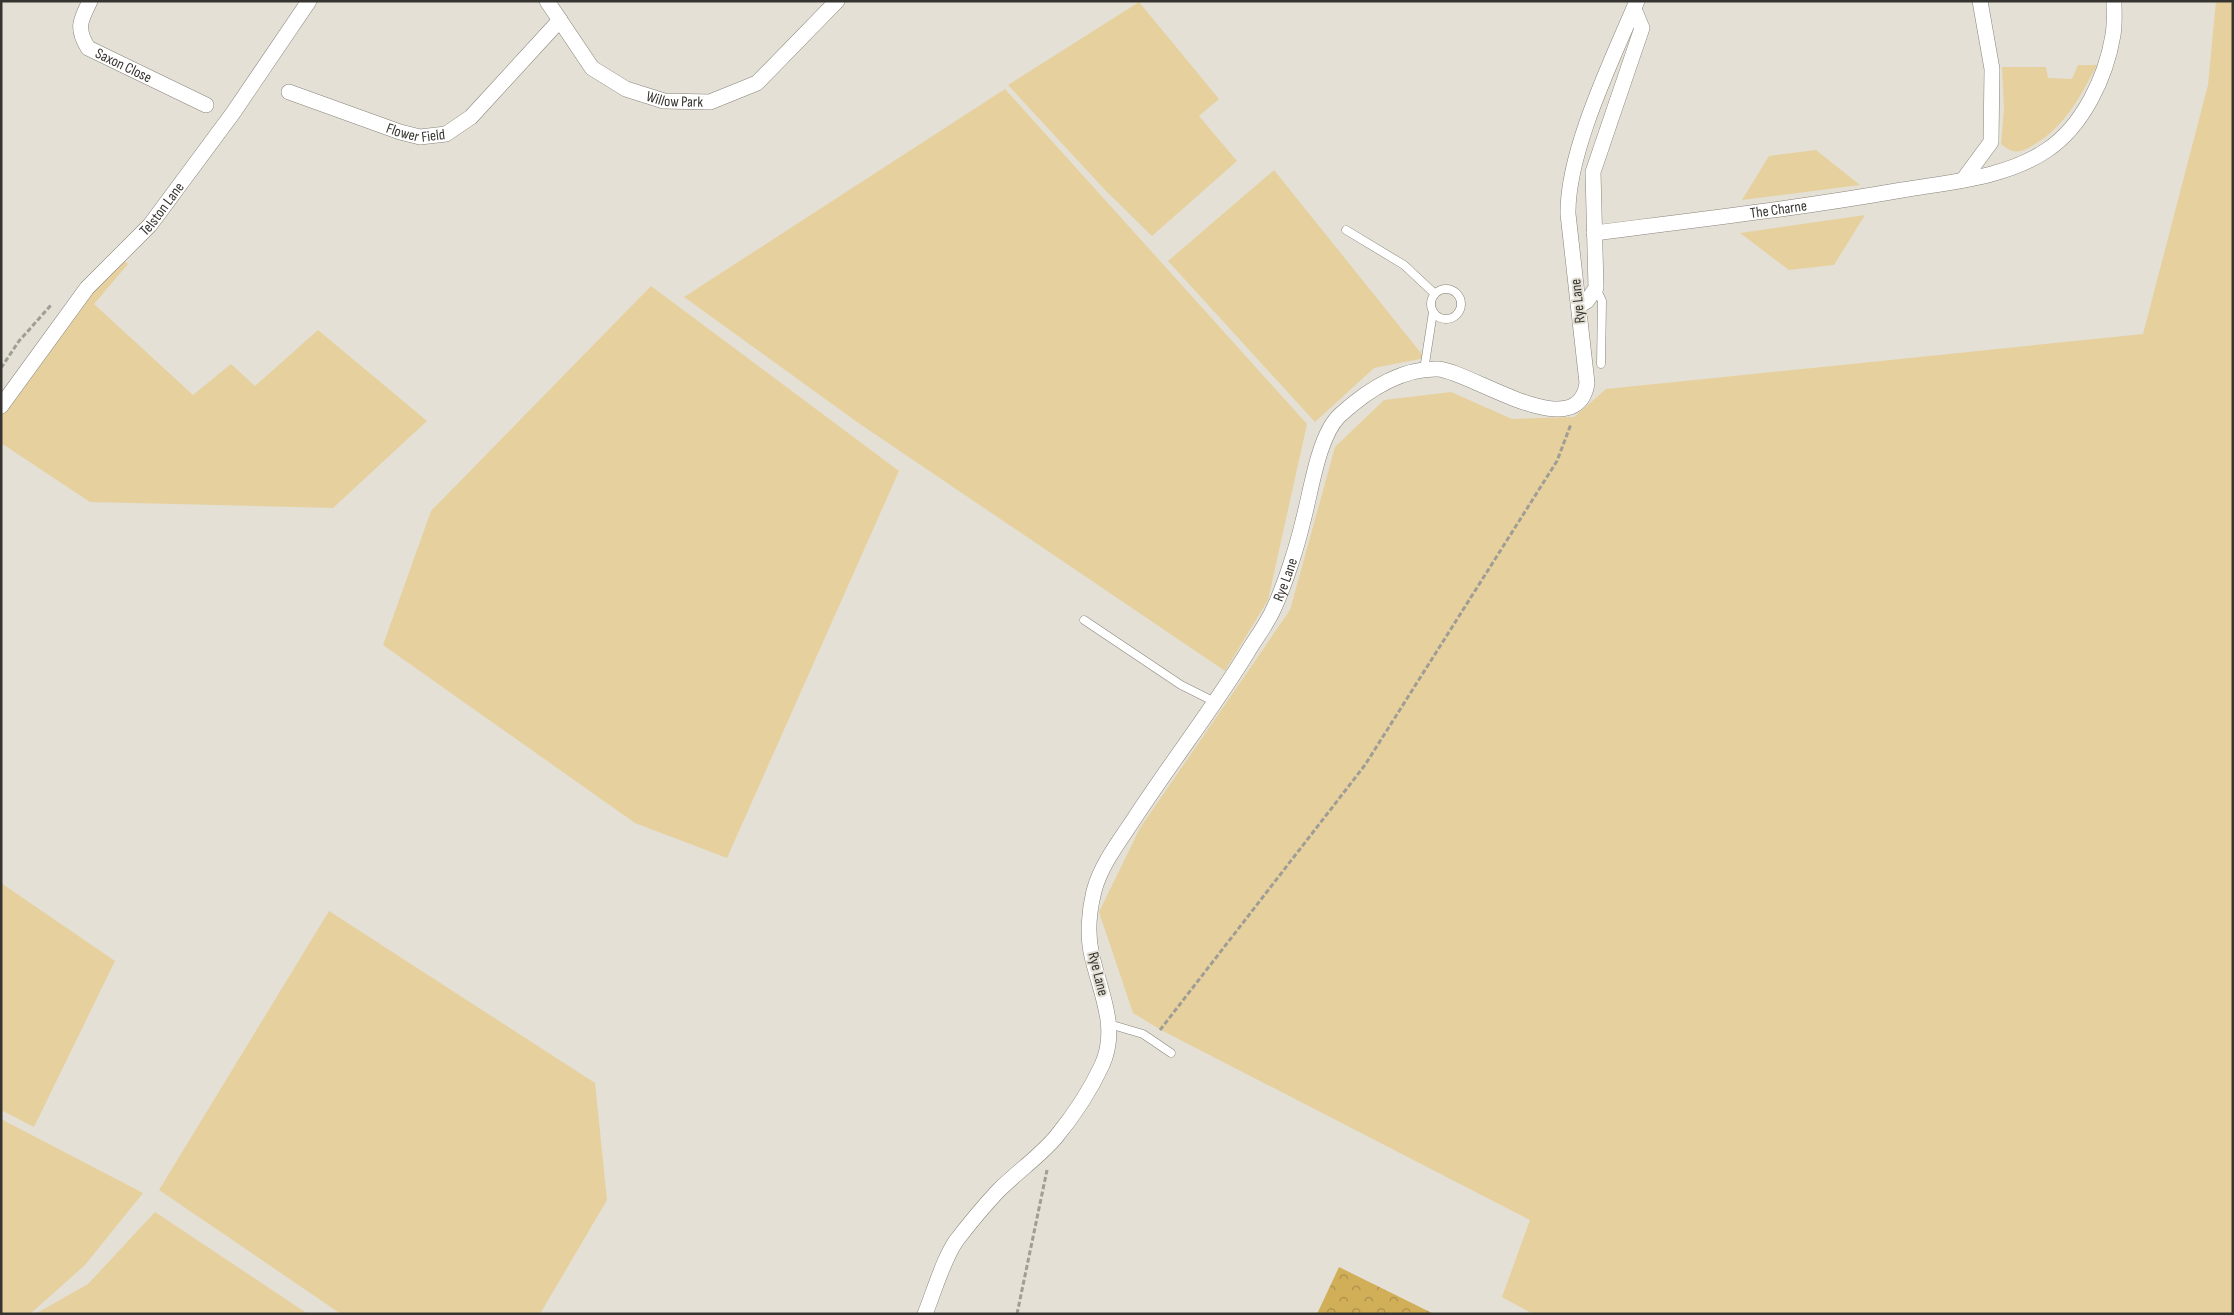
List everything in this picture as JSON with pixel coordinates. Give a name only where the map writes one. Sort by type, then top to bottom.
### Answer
[{"type":"street","name":"Saxon Close","points":[[90,1],[81,20],[80,35],[88,48],[206,105]]},
{"type":"street","name":"Telston Lane","points":[[1,406],[88,288],[150,225],[233,113],[308,1]]},
{"type":"street","name":"Willow Park","points":[[547,1],[592,68],[626,88],[664,101],[710,102],[757,83],[837,1]]},
{"type":"street","points":[[1963,180],[1991,142],[1992,68],[1980,1]]},
{"type":"street","name":"The Charne","points":[[1594,234],[1870,196],[1963,180],[2027,162],[2048,150],[2071,130],[2105,70],[2114,34],[2114,1]]},
{"type":"street","points":[[1579,306],[1587,301],[1596,288],[1594,172],[1642,28],[1635,5]]},
{"type":"street","name":"Rye Lane","points":[[925,1314],[954,1244],[997,1192],[1054,1138],[1088,1093],[1104,1061],[1109,1024],[1103,989],[1092,955],[1090,928],[1094,890],[1102,872],[1154,788],[1216,703],[1274,608],[1302,526],[1323,444],[1336,418],[1374,389],[1402,374],[1424,370],[1444,370],[1460,374],[1528,404],[1553,410],[1575,404],[1584,396],[1587,383],[1568,214],[1569,187],[1588,122],[1635,5]]},
{"type":"street","name":"Flower Field","points":[[289,92],[400,132],[420,136],[446,134],[471,117],[560,20]]},
{"type":"lane","points":[[1346,230],[1404,265],[1435,294]]},
{"type":"lane","points":[[1596,288],[1602,301],[1601,364]]},
{"type":"lane","points":[[1424,370],[1433,312],[1431,302],[1435,294],[1443,289],[1452,290],[1460,298],[1461,308],[1456,317],[1440,319],[1433,312]]},
{"type":"lane","points":[[1084,620],[1181,685],[1216,703]]},
{"type":"lane","points":[[1109,1024],[1143,1034],[1171,1052]]},
{"type":"path","points":[[1143,1034],[1160,1030],[1365,765],[1557,461],[1574,417],[1575,404]]},
{"type":"path","points":[[1017,1314],[1048,1168]]},
{"type":"shaded area","points":[[2216,1],[2233,1],[2233,1314],[1533,1314],[1502,1297],[1530,1220],[1161,1030],[1133,1013],[1099,912],[1140,828],[1290,610],[1335,447],[1384,400],[1451,392],[1512,419],[1574,417],[1606,389],[2143,334],[2208,85]]},
{"type":"shaded area","points":[[1139,2],[1219,99],[1199,116],[1237,161],[1152,236],[1106,191],[1008,85]]},
{"type":"shaded area","points":[[2078,65],[2097,65],[2078,100],[2054,130],[2024,150],[2012,151],[2001,144],[2004,108],[2002,67],[2046,67],[2048,78],[2072,79]]},
{"type":"shaded area","points":[[1005,89],[1307,424],[1268,600],[1225,671],[857,422],[684,297]]},
{"type":"shaded area","points":[[1816,150],[1860,185],[1742,200],[1769,156]]},
{"type":"shaded area","points":[[1274,170],[1425,358],[1374,368],[1315,422],[1168,261]]},
{"type":"shaded area","points":[[1865,215],[1834,265],[1789,270],[1740,233]]},
{"type":"shaded area","points":[[120,257],[128,264],[94,304],[193,395],[231,364],[255,386],[318,330],[427,421],[333,508],[90,502],[1,443],[1,413],[88,293]]},
{"type":"shaded area","points":[[651,286],[899,471],[727,858],[635,823],[383,645],[431,511]]},
{"type":"shaded area","points":[[1,883],[115,961],[34,1127],[1,1110]]},
{"type":"shaded area","points":[[329,911],[595,1083],[607,1200],[540,1314],[341,1314],[159,1190]]},
{"type":"shaded area","points":[[1,1119],[143,1193],[85,1265],[30,1314],[1,1314]]},
{"type":"shaded area","points":[[155,1212],[308,1314],[35,1314],[88,1284]]},
{"type":"green space","points":[[1339,1267],[1434,1314],[1317,1314]]}]
